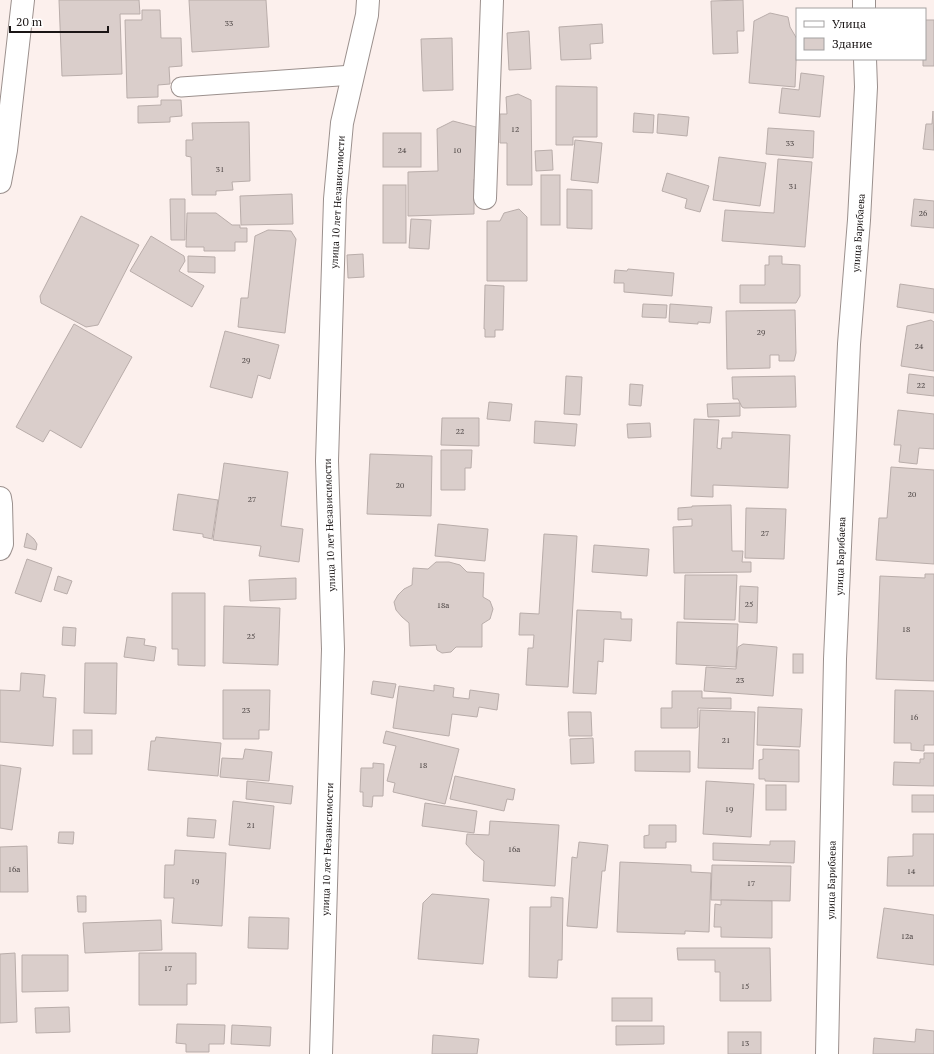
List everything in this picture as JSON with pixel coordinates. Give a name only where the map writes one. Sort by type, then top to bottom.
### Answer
[{"type":"street","points":[[0,182],[6,150],[23,0]]},
{"type":"street","name":"улица 10 лет Независимости","points":[[321,1054],[333,649],[327,461],[335,199],[342,123],[367,15],[368,0]]},
{"type":"street","points":[[485,198],[492,0]]},
{"type":"street","name":"улица Барибаева","points":[[827,1054],[836,651],[849,344],[861,189],[866,87],[865,60]]},
{"type":"street","points":[[0,498],[2,544],[0,549]]},
{"type":"lane","points":[[181,87],[353,75]]},
{"type":"building","points":[[59,0],[139,0],[140,14],[120,14],[122,74],[62,76]]},
{"type":"building","points":[[189,0],[266,0],[269,47],[192,52]]},
{"type":"building","points":[[743,0],[744,31],[737,31],[738,53],[713,54],[711,1]]},
{"type":"building","points":[[142,10],[160,10],[161,38],[181,38],[182,66],[169,67],[170,84],[158,85],[158,97],[127,98],[125,20],[142,20]]},
{"type":"building","points":[[770,13],[788,17],[790,27],[796,37],[795,87],[749,83],[754,21]]},
{"type":"building","points":[[926,20],[934,20],[934,66],[923,66],[923,60],[926,60]]},
{"type":"building","points":[[602,24],[603,43],[590,44],[591,59],[561,60],[559,27]]},
{"type":"building","points":[[529,31],[531,69],[509,70],[507,33]]},
{"type":"building","points":[[452,38],[453,90],[423,91],[421,39]]},
{"type":"building","points":[[801,73],[824,76],[820,117],[779,113],[782,88],[799,90]]},
{"type":"building","points":[[556,86],[597,87],[597,137],[573,137],[573,145],[556,145]]},
{"type":"building","points":[[518,94],[531,100],[532,185],[507,185],[507,143],[500,143],[500,114],[507,114],[506,97]]},
{"type":"building","points":[[161,100],[181,100],[182,116],[170,117],[170,122],[138,123],[138,106],[161,105]]},
{"type":"building","points":[[933,111],[934,150],[923,149],[926,124],[932,124]]},
{"type":"building","points":[[634,113],[654,115],[653,133],[633,132]]},
{"type":"building","points":[[658,114],[689,117],[687,136],[657,133]]},
{"type":"building","points":[[453,121],[476,127],[477,179],[474,179],[474,214],[408,216],[408,172],[438,171],[437,129]]},
{"type":"building","points":[[249,122],[250,181],[232,182],[233,190],[216,191],[216,195],[192,195],[191,157],[186,156],[186,140],[193,140],[192,123]]},
{"type":"building","points":[[768,128],[814,131],[813,158],[766,154]]},
{"type":"building","points":[[383,133],[421,133],[421,167],[383,167]]},
{"type":"building","points":[[575,140],[602,143],[598,183],[571,180]]},
{"type":"building","points":[[552,150],[553,170],[536,171],[535,151]]},
{"type":"building","points":[[719,157],[766,163],[760,206],[713,200]]},
{"type":"building","points":[[778,159],[812,162],[805,247],[722,241],[725,210],[774,213]]},
{"type":"building","points":[[667,173],[709,186],[700,212],[685,208],[687,199],[662,191]]},
{"type":"building","points":[[541,175],[560,175],[560,225],[541,225]]},
{"type":"building","points":[[383,185],[406,185],[406,243],[383,243]]},
{"type":"building","points":[[567,189],[592,190],[592,229],[567,228]]},
{"type":"building","points":[[292,194],[293,224],[241,225],[240,196]]},
{"type":"building","points":[[170,199],[185,199],[185,240],[171,240]]},
{"type":"building","points":[[914,199],[934,201],[934,228],[911,226]]},
{"type":"building","points":[[519,209],[527,217],[527,281],[487,281],[487,221],[500,221],[504,213]]},
{"type":"building","points":[[187,213],[216,213],[232,225],[240,225],[240,228],[247,228],[247,242],[235,242],[235,251],[204,251],[204,247],[186,247]]},
{"type":"building","points":[[81,216],[139,245],[98,325],[86,327],[41,303],[40,296]]},
{"type":"building","points":[[411,219],[431,220],[429,249],[409,248]]},
{"type":"building","points":[[268,230],[291,231],[296,239],[285,333],[238,327],[241,298],[248,298],[255,236]]},
{"type":"building","points":[[151,236],[184,256],[185,261],[179,271],[204,286],[192,307],[130,271]]},
{"type":"building","points":[[363,254],[364,277],[348,278],[347,255]]},
{"type":"building","points":[[188,256],[215,257],[215,273],[188,272]]},
{"type":"building","points":[[769,256],[782,256],[782,264],[800,265],[800,296],[796,303],[740,303],[740,285],[765,285],[765,265],[769,265]]},
{"type":"building","points":[[628,269],[674,273],[672,296],[624,292],[624,283],[614,283],[615,270],[627,271]]},
{"type":"building","points":[[900,284],[934,289],[934,313],[897,307]]},
{"type":"building","points":[[485,285],[504,286],[503,330],[495,330],[495,337],[485,337]]},
{"type":"building","points":[[643,304],[667,305],[666,318],[642,317]]},
{"type":"building","points":[[670,304],[712,307],[710,323],[698,322],[698,324],[669,322]]},
{"type":"building","points":[[795,310],[796,353],[794,361],[779,361],[779,355],[770,355],[770,368],[727,369],[726,311]]},
{"type":"building","points":[[931,320],[934,322],[934,371],[901,366],[907,326]]},
{"type":"building","points":[[74,324],[132,357],[81,448],[50,430],[43,442],[16,427]]},
{"type":"building","points":[[225,331],[279,345],[270,379],[258,375],[252,398],[210,387]]},
{"type":"building","points":[[909,374],[934,377],[934,396],[907,393]]},
{"type":"building","points":[[566,376],[582,377],[580,415],[564,414]]},
{"type":"building","points":[[795,376],[796,407],[744,408],[738,399],[733,399],[732,377]]},
{"type":"building","points":[[630,384],[643,385],[641,406],[629,405]]},
{"type":"building","points":[[489,402],[512,404],[510,421],[487,419]]},
{"type":"building","points":[[740,403],[740,416],[708,417],[707,404]]},
{"type":"building","points":[[898,410],[934,414],[934,449],[919,448],[917,464],[899,462],[901,445],[894,445]]},
{"type":"building","points":[[442,418],[479,418],[479,446],[441,445]]},
{"type":"building","points":[[694,419],[719,420],[717,448],[721,449],[722,438],[732,438],[732,432],[790,435],[788,488],[713,485],[713,497],[691,496]]},
{"type":"building","points":[[535,421],[577,424],[575,446],[534,443]]},
{"type":"building","points":[[650,423],[651,437],[628,438],[627,424]]},
{"type":"building","points":[[441,450],[472,450],[471,468],[465,468],[465,490],[441,490]]},
{"type":"building","points":[[370,454],[432,456],[431,516],[367,514]]},
{"type":"building","points":[[224,463],[288,472],[281,526],[303,529],[299,562],[259,556],[261,546],[213,540]]},
{"type":"building","points":[[891,467],[934,470],[934,564],[876,560],[879,518],[887,518]]},
{"type":"building","points":[[178,494],[218,500],[212,539],[203,537],[203,534],[173,530]]},
{"type":"building","points":[[731,505],[732,551],[743,551],[742,562],[751,562],[751,572],[674,573],[673,527],[692,526],[692,519],[678,520],[678,508],[692,506]]},
{"type":"building","points":[[746,508],[786,509],[784,559],[745,558]]},
{"type":"building","points":[[438,524],[488,529],[485,561],[435,556]]},
{"type":"building","points":[[27,533],[37,544],[36,550],[24,547]]},
{"type":"building","points":[[544,534],[577,536],[568,687],[526,685],[528,648],[533,648],[534,635],[519,635],[520,613],[539,614]]},
{"type":"building","points":[[594,545],[649,549],[647,576],[592,572]]},
{"type":"building","points":[[27,559],[52,568],[41,602],[15,593]]},
{"type":"building","points":[[436,562],[449,562],[460,565],[467,572],[484,573],[483,597],[490,601],[493,609],[490,619],[482,624],[482,647],[456,647],[451,652],[442,653],[437,650],[436,645],[410,646],[409,623],[396,610],[394,602],[404,589],[412,585],[413,568],[428,569]]},
{"type":"building","points":[[925,574],[934,574],[934,681],[876,679],[880,576],[925,578]]},
{"type":"building","points":[[685,575],[737,575],[735,620],[684,619]]},
{"type":"building","points":[[58,576],[72,581],[67,594],[54,590]]},
{"type":"building","points":[[296,578],[296,599],[250,601],[249,580]]},
{"type":"building","points":[[740,586],[758,587],[757,623],[739,622]]},
{"type":"building","points":[[172,593],[205,593],[205,666],[178,665],[178,649],[172,649]]},
{"type":"building","points":[[224,606],[280,608],[278,665],[223,663]]},
{"type":"building","points":[[577,610],[621,612],[621,619],[632,619],[631,641],[604,639],[603,662],[598,661],[596,694],[573,693]]},
{"type":"building","points":[[677,622],[738,624],[736,667],[676,664]]},
{"type":"building","points":[[63,627],[76,628],[75,646],[62,645]]},
{"type":"building","points":[[127,637],[145,639],[144,645],[156,647],[154,661],[124,657]]},
{"type":"building","points":[[743,644],[777,647],[773,696],[704,691],[706,667],[736,669],[738,647]]},
{"type":"building","points":[[793,654],[803,654],[803,673],[793,673]]},
{"type":"building","points":[[85,663],[117,663],[116,714],[84,713]]},
{"type":"building","points":[[21,673],[45,675],[43,697],[56,698],[53,746],[0,742],[0,690],[20,691]]},
{"type":"building","points":[[373,681],[396,684],[393,698],[371,694]]},
{"type":"building","points":[[434,685],[454,688],[453,697],[469,699],[470,690],[499,694],[497,710],[479,707],[477,717],[452,714],[449,736],[393,728],[399,686],[434,691]]},
{"type":"building","points":[[223,690],[270,690],[269,730],[259,730],[259,739],[223,739]]},
{"type":"building","points":[[895,690],[934,691],[934,745],[924,745],[924,751],[911,750],[911,743],[894,743]]},
{"type":"building","points":[[672,691],[702,691],[702,698],[731,698],[731,709],[698,708],[698,727],[661,728],[661,708],[672,708]]},
{"type":"building","points":[[758,707],[802,709],[800,747],[757,745]]},
{"type":"building","points":[[700,710],[755,712],[753,769],[698,768]]},
{"type":"building","points":[[568,712],[591,712],[592,736],[569,736]]},
{"type":"building","points":[[73,730],[92,730],[92,754],[73,754]]},
{"type":"building","points":[[386,731],[459,749],[445,804],[393,792],[395,783],[387,781],[396,746],[383,743]]},
{"type":"building","points":[[156,737],[221,743],[218,776],[148,770],[151,741],[155,741]]},
{"type":"building","points":[[593,738],[594,763],[571,764],[570,739]]},
{"type":"building","points":[[245,749],[272,752],[269,781],[220,777],[222,758],[243,759]]},
{"type":"building","points":[[763,749],[799,750],[799,782],[765,781],[765,779],[759,779],[759,760],[763,759]]},
{"type":"building","points":[[635,751],[690,751],[690,772],[635,771]]},
{"type":"building","points":[[924,753],[934,753],[934,786],[893,785],[894,762],[920,763],[920,759],[924,759]]},
{"type":"building","points":[[373,763],[384,764],[383,796],[373,796],[372,807],[363,806],[363,792],[360,792],[361,768],[373,768]]},
{"type":"building","points":[[0,765],[21,768],[12,830],[0,828]]},
{"type":"building","points":[[455,776],[515,789],[513,800],[507,799],[504,811],[450,799]]},
{"type":"building","points":[[247,781],[293,786],[291,804],[246,799]]},
{"type":"building","points":[[706,781],[754,784],[751,837],[703,834]]},
{"type":"building","points":[[766,785],[786,785],[786,810],[766,810]]},
{"type":"building","points":[[912,795],[934,795],[934,812],[912,812]]},
{"type":"building","points":[[233,801],[274,806],[270,849],[229,845]]},
{"type":"building","points":[[425,803],[477,811],[474,833],[422,826]]},
{"type":"building","points":[[188,818],[216,820],[214,838],[187,836]]},
{"type":"building","points":[[490,821],[559,825],[555,886],[483,881],[484,861],[466,844],[467,834],[489,835]]},
{"type":"building","points":[[649,825],[676,825],[676,842],[666,842],[666,848],[644,848],[644,836],[649,835]]},
{"type":"building","points":[[59,832],[74,832],[73,844],[58,843]]},
{"type":"building","points":[[913,834],[934,834],[934,886],[887,886],[888,857],[913,856]]},
{"type":"building","points":[[770,841],[795,841],[794,863],[713,860],[713,843],[770,845]]},
{"type":"building","points":[[579,842],[608,845],[605,871],[602,871],[597,928],[567,926],[572,857],[577,858]]},
{"type":"building","points":[[27,846],[28,892],[0,892],[0,847]]},
{"type":"building","points":[[175,850],[226,853],[222,926],[172,923],[174,898],[164,898],[165,865],[174,865]]},
{"type":"building","points":[[620,862],[691,865],[691,872],[711,873],[709,932],[685,931],[685,934],[617,932]]},
{"type":"building","points":[[712,865],[791,866],[790,901],[711,900]]},
{"type":"building","points":[[432,894],[489,899],[483,964],[418,959],[423,903]]},
{"type":"building","points":[[77,896],[86,896],[86,912],[78,912]]},
{"type":"building","points":[[551,897],[563,898],[562,960],[558,960],[557,978],[529,977],[530,907],[551,907]]},
{"type":"building","points":[[721,900],[772,901],[772,938],[721,937],[721,927],[714,927],[715,904],[721,905]]},
{"type":"building","points":[[884,908],[934,915],[934,965],[877,958]]},
{"type":"building","points":[[249,917],[289,918],[288,949],[248,948]]},
{"type":"building","points":[[161,920],[162,950],[85,953],[83,923]]},
{"type":"building","points":[[677,948],[770,948],[771,1001],[720,1001],[720,972],[715,972],[715,960],[678,960]]},
{"type":"building","points":[[15,953],[17,1022],[0,1023],[0,954]]},
{"type":"building","points":[[139,953],[196,953],[196,984],[187,984],[187,1005],[139,1005]]},
{"type":"building","points":[[22,955],[68,955],[68,991],[22,992]]},
{"type":"building","points":[[612,998],[652,998],[652,1021],[612,1021]]},
{"type":"building","points":[[69,1007],[70,1032],[36,1033],[35,1008]]},
{"type":"building","points":[[177,1024],[225,1025],[224,1044],[209,1044],[209,1052],[186,1052],[186,1044],[176,1043]]},
{"type":"building","points":[[232,1025],[271,1027],[270,1046],[231,1044]]},
{"type":"building","points":[[616,1026],[664,1026],[664,1044],[616,1045]]},
{"type":"building","points":[[916,1029],[934,1031],[934,1054],[873,1054],[874,1038],[915,1042]]},
{"type":"building","points":[[728,1032],[761,1032],[761,1054],[728,1054]]},
{"type":"building","points":[[433,1035],[479,1039],[477,1054],[432,1054]]}]
